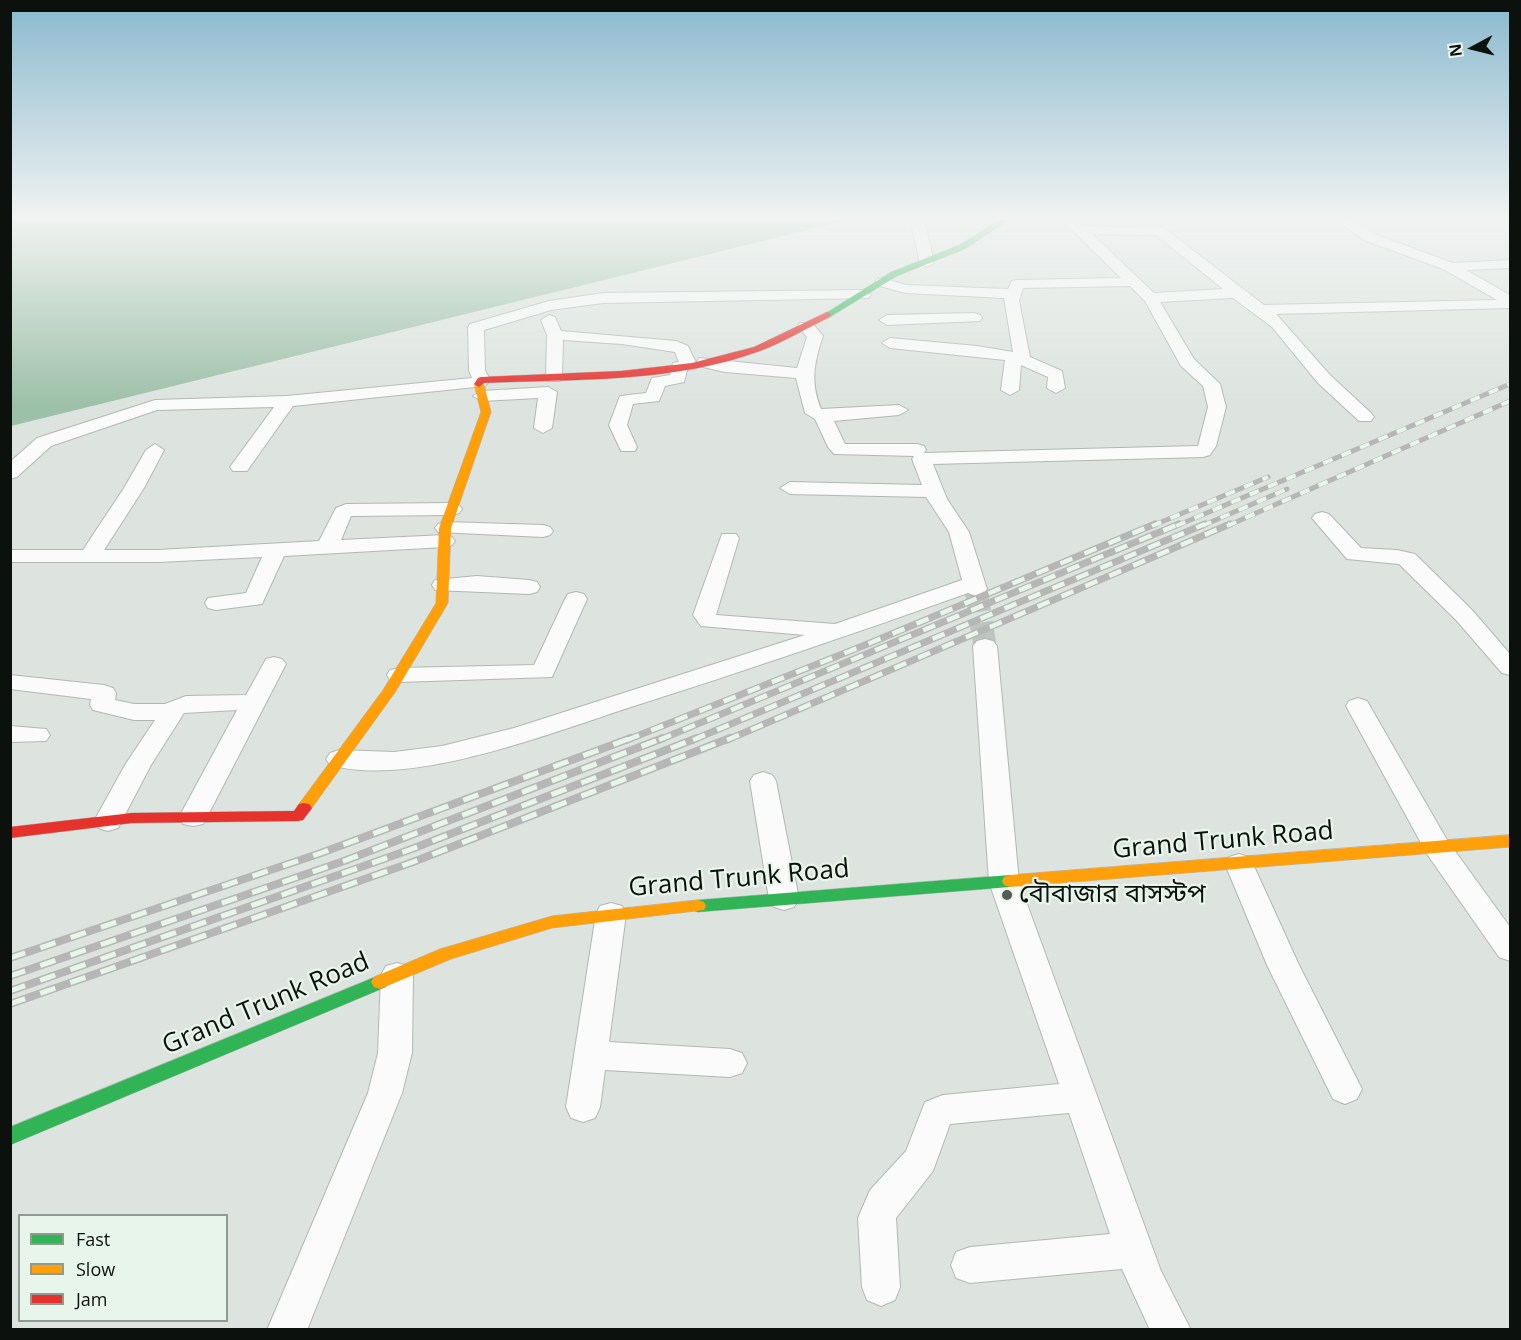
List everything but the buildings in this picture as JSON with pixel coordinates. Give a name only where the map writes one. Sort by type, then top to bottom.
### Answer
[{"type":"street","points":[[10,473],[44,442],[155,405],[287,401],[481,386],[554,376],[638,373],[691,365],[756,349],[806,326],[863,295],[886,280]]},
{"type":"street","points":[[339,759],[394,761],[482,745],[763,658],[975,586],[959,532],[934,491],[921,459],[1145,451],[1197,452],[1205,449],[1217,407],[1211,384],[1187,362],[1150,298],[1131,280]]},
{"type":"street","points":[[1219,280],[1255,308],[1262,310],[1510,302]]},
{"type":"street","points":[[1472,280],[1510,302]]},
{"type":"street","points":[[882,282],[904,289],[1013,294]]},
{"type":"street","points":[[1010,390],[1018,357],[1011,304],[1016,286],[1021,284],[1134,282]]},
{"type":"street","points":[[1150,298],[1237,294]]},
{"type":"street","points":[[10,833],[108,821],[298,816],[399,675],[442,603],[447,526],[486,412],[477,370],[475,329],[479,326],[543,308],[637,296],[863,295]]},
{"type":"street","points":[[543,308],[555,335],[554,376]]},
{"type":"street","points":[[1262,310],[1278,324],[1324,379],[1365,417]]},
{"type":"street","points":[[887,320],[974,318]]},
{"type":"street","points":[[806,326],[814,336],[802,373],[803,388],[814,413],[823,416],[900,410]]},
{"type":"street","points":[[555,335],[622,339],[676,346],[682,349],[691,365]]},
{"type":"street","points":[[890,343],[1018,357],[1044,366],[1056,375],[1056,388]]},
{"type":"street","points":[[628,447],[618,425],[627,399],[653,397],[658,382],[677,379],[691,365],[802,373]]},
{"type":"street","points":[[481,386],[548,392],[543,428]]},
{"type":"street","points":[[240,467],[287,401]]},
{"type":"street","points":[[823,416],[837,447],[841,450],[917,450]]},
{"type":"street","points":[[89,556],[134,488],[155,450]]},
{"type":"street","points":[[790,488],[934,491]]},
{"type":"street","points":[[327,547],[346,510],[447,526],[543,531]]},
{"type":"street","points":[[1322,518],[1355,554],[1397,556],[1407,559],[1464,615],[1510,668]]},
{"type":"street","points":[[10,556],[158,556],[327,547],[447,526]]},
{"type":"street","points":[[729,538],[704,615],[709,621],[842,630]]},
{"type":"street","points":[[216,603],[254,599],[276,550]]},
{"type":"street","points":[[443,585],[477,583],[529,587]]},
{"type":"street","points":[[399,675],[543,672],[576,599]]},
{"type":"street","points":[[985,646],[1004,882],[1145,1279],[1171,1329]]},
{"type":"street","points":[[193,817],[274,664]]},
{"type":"street","points":[[10,682],[104,693],[102,705],[134,712],[172,712]]},
{"type":"street","points":[[108,821],[138,765],[172,712],[180,705],[254,702]]},
{"type":"street","points":[[1358,706],[1437,847],[1510,949]]},
{"type":"street","points":[[10,734],[37,735]]},
{"type":"street","points":[[763,781],[784,899]]},
{"type":"street","name":"Grand Trunk Road","points":[[10,1136],[397,975],[499,936],[552,922],[611,914],[784,899],[1510,841]]},
{"type":"street","points":[[1239,864],[1292,985],[1345,1089]]},
{"type":"street","points":[[583,1107],[611,914]]},
{"type":"street","points":[[287,1329],[384,1093],[395,1053],[397,975]]},
{"type":"street","points":[[591,1055],[730,1063]]},
{"type":"street","points":[[881,1287],[877,1218],[883,1202],[920,1160],[933,1117],[937,1113],[943,1110],[1081,1097]]},
{"type":"street","points":[[970,1265],[1135,1250]]},
{"type":"shaded area","points":[[11,280],[606,280],[11,426]]},
{"type":"tunnel","points":[[976,589],[985,646]]},
{"type":"railway","points":[[1176,526],[1510,384]]},
{"type":"railway","points":[[1227,526],[1510,401]]},
{"type":"railway","points":[[1152,526],[1268,477]]},
{"type":"railway","points":[[1202,526],[1287,489]]},
{"type":"railway","points":[[627,740],[870,643],[1155,524]]},
{"type":"railway","points":[[659,740],[1179,524]]},
{"type":"railway","points":[[693,740],[1205,524]]},
{"type":"railway","points":[[727,740],[1230,524]]},
{"type":"railway","points":[[10,958],[321,853],[631,738]]},
{"type":"railway","points":[[10,976],[344,861],[663,738]]},
{"type":"railway","points":[[10,991],[409,850],[697,738]]},
{"type":"railway","points":[[10,1004],[413,862],[730,738]]},
{"type":"traffic: fast","points":[[827,315],[885,280]]},
{"type":"traffic: fast","points":[[698,906],[1010,881]]},
{"type":"traffic: fast","points":[[10,1136],[380,982]]},
{"type":"traffic: slow","points":[[304,808],[389,691],[442,603],[445,528],[486,412],[479,384]]},
{"type":"traffic: slow","points":[[1010,881],[1510,841]]},
{"type":"traffic: slow","points":[[380,982],[446,954],[552,922],[698,906]]},
{"type":"traffic: jam","points":[[479,384],[481,380],[621,374],[692,366],[726,359],[757,349],[827,315]]},
{"type":"traffic: jam","points":[[10,833],[132,818],[298,816],[304,808]]},
{"type":"place","name":"বৌবাজার বাসস্টপ","points":[[1007,895]]}]
